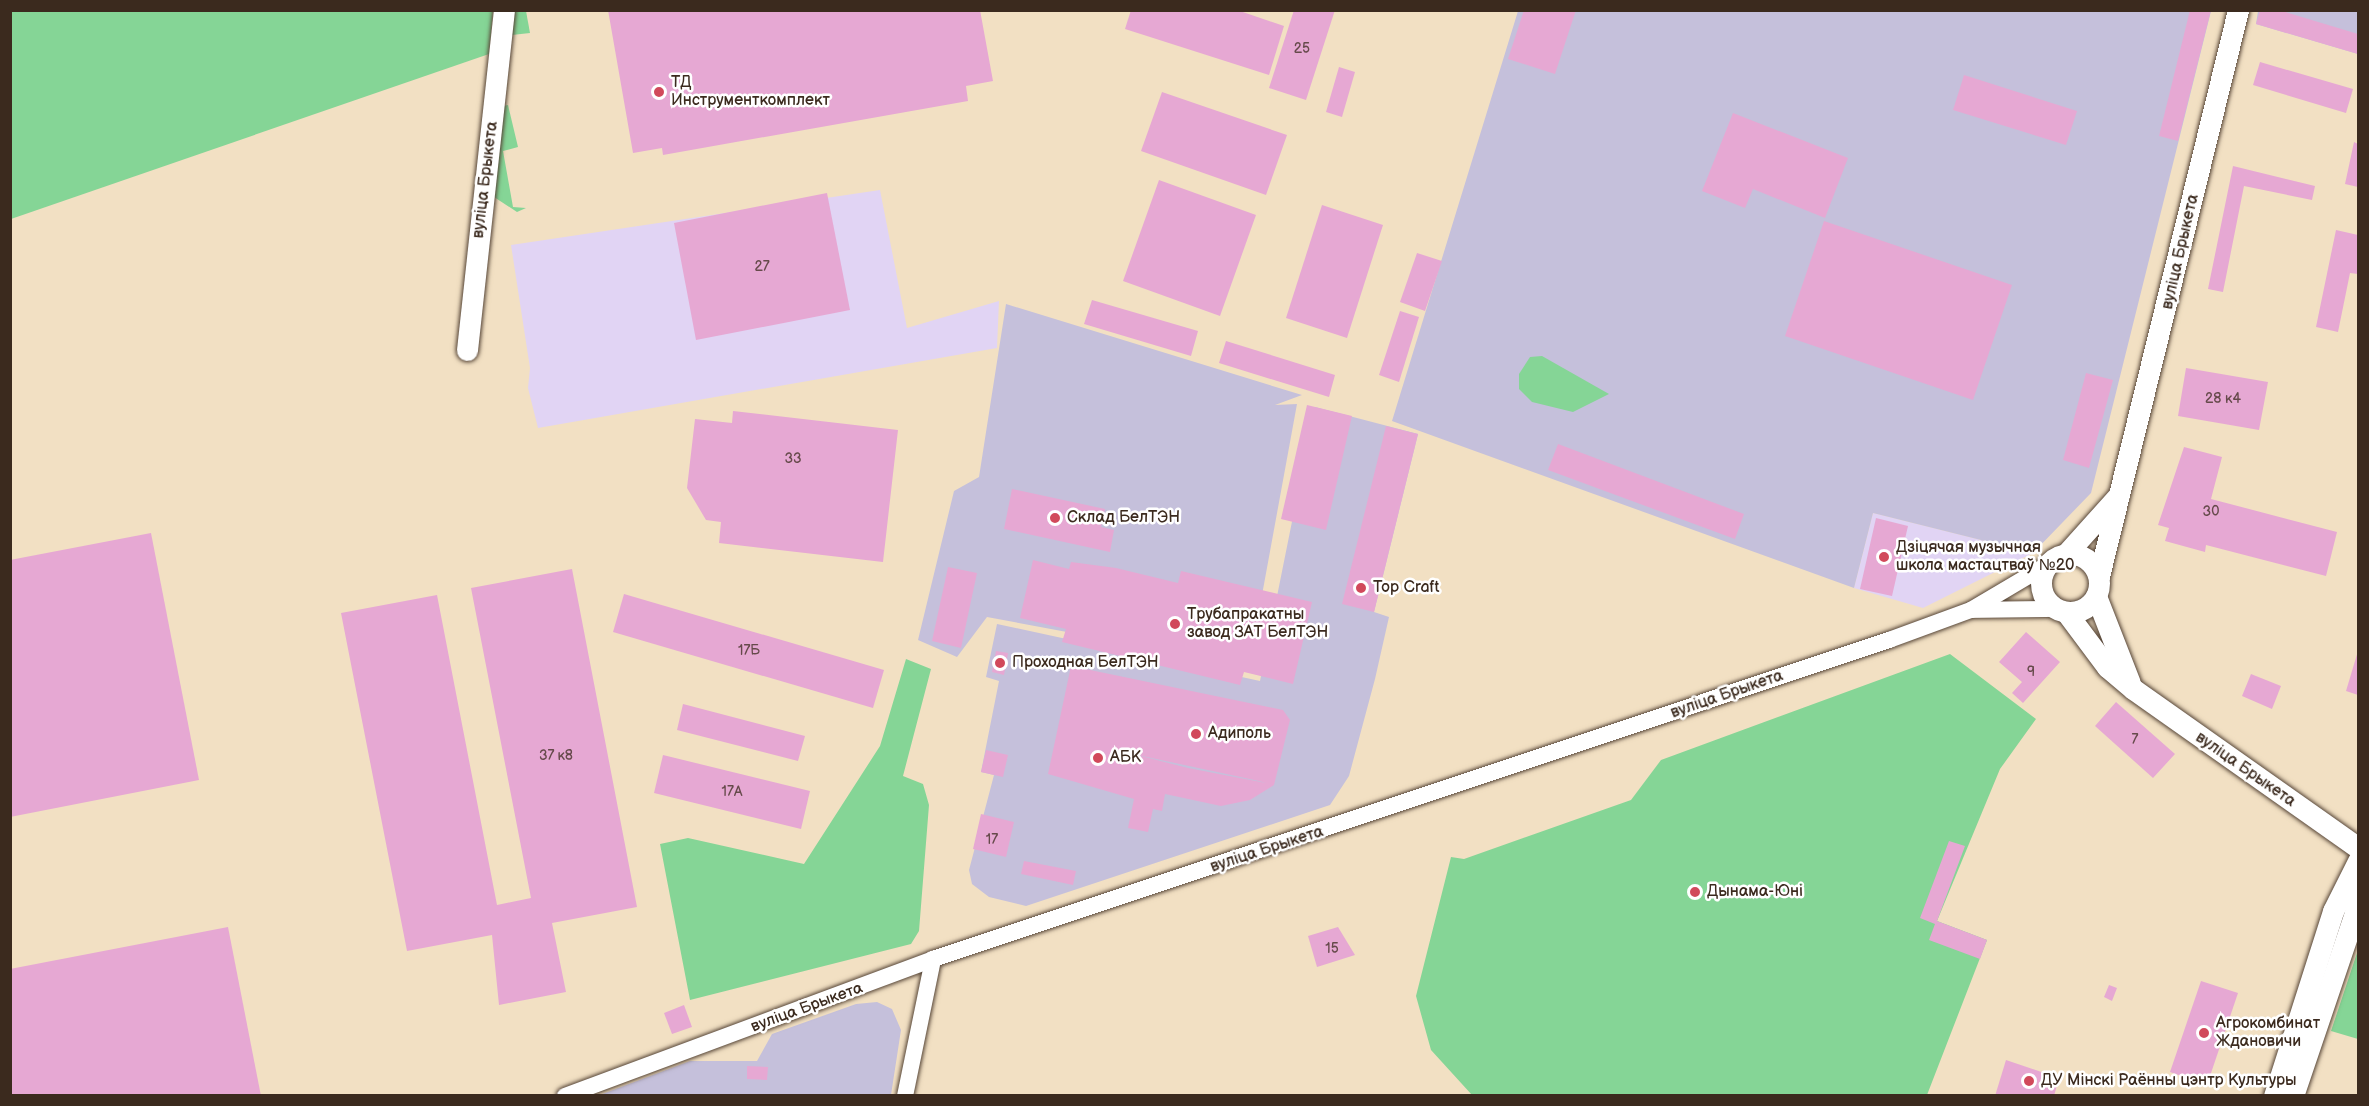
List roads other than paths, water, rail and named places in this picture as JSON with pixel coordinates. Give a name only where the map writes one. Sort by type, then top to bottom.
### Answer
[{"type":"street","name":"вуліца Брыкета","points":[[467,350],[504,10]]},
{"type":"street","name":"вуліца Брыкета","points":[[2098,586],[2238,10]]},
{"type":"street","name":"вуліца Брыкета","points":[[2066,554],[2121,492]]},
{"type":"street","points":[[2098,586],[2084,609],[2061,610],[2043,594],[2047,565],[2066,554],[2087,559],[2098,586],[2133,689]]},
{"type":"street","name":"вуліца Брыкета","points":[[565,1095],[933,959],[1391,810],[1971,610],[2047,565]]},
{"type":"street","name":"вуліца Брыкета","points":[[1971,610],[2061,610],[2107,668],[2133,689],[2358,848]]},
{"type":"street","points":[[2274,1095],[2333,910],[2358,861]]},
{"type":"street","points":[[2293,1095],[2355,913],[2358,886]]},
{"type":"street","points":[[905,1095],[933,959]]},
{"type":"place","name":"ТД Инструменткомплект","points":[[659,92]]},
{"type":"place","name":"Склад БелТЭН","points":[[1055,518]]},
{"type":"place","name":"Дзіцячая музычная школа мастацтваў №20","points":[[1884,557]]},
{"type":"place","name":"Top Craft","points":[[1361,588]]},
{"type":"place","name":"Трубапракатны завод ЗАТ БелТЭН","points":[[1175,624]]},
{"type":"place","name":"Проходная БелТЭН","points":[[1000,663]]},
{"type":"place","name":"Адиполь","points":[[1196,734]]},
{"type":"place","name":"АБК","points":[[1098,758]]},
{"type":"place","name":"Дынама-Юні","points":[[1695,892]]},
{"type":"place","name":"Агрокомбинат Ждановичи","points":[[2204,1033]]},
{"type":"place","name":"ДУ Мінскі Раённы цэнтр Культуры","points":[[2029,1081]]}]
